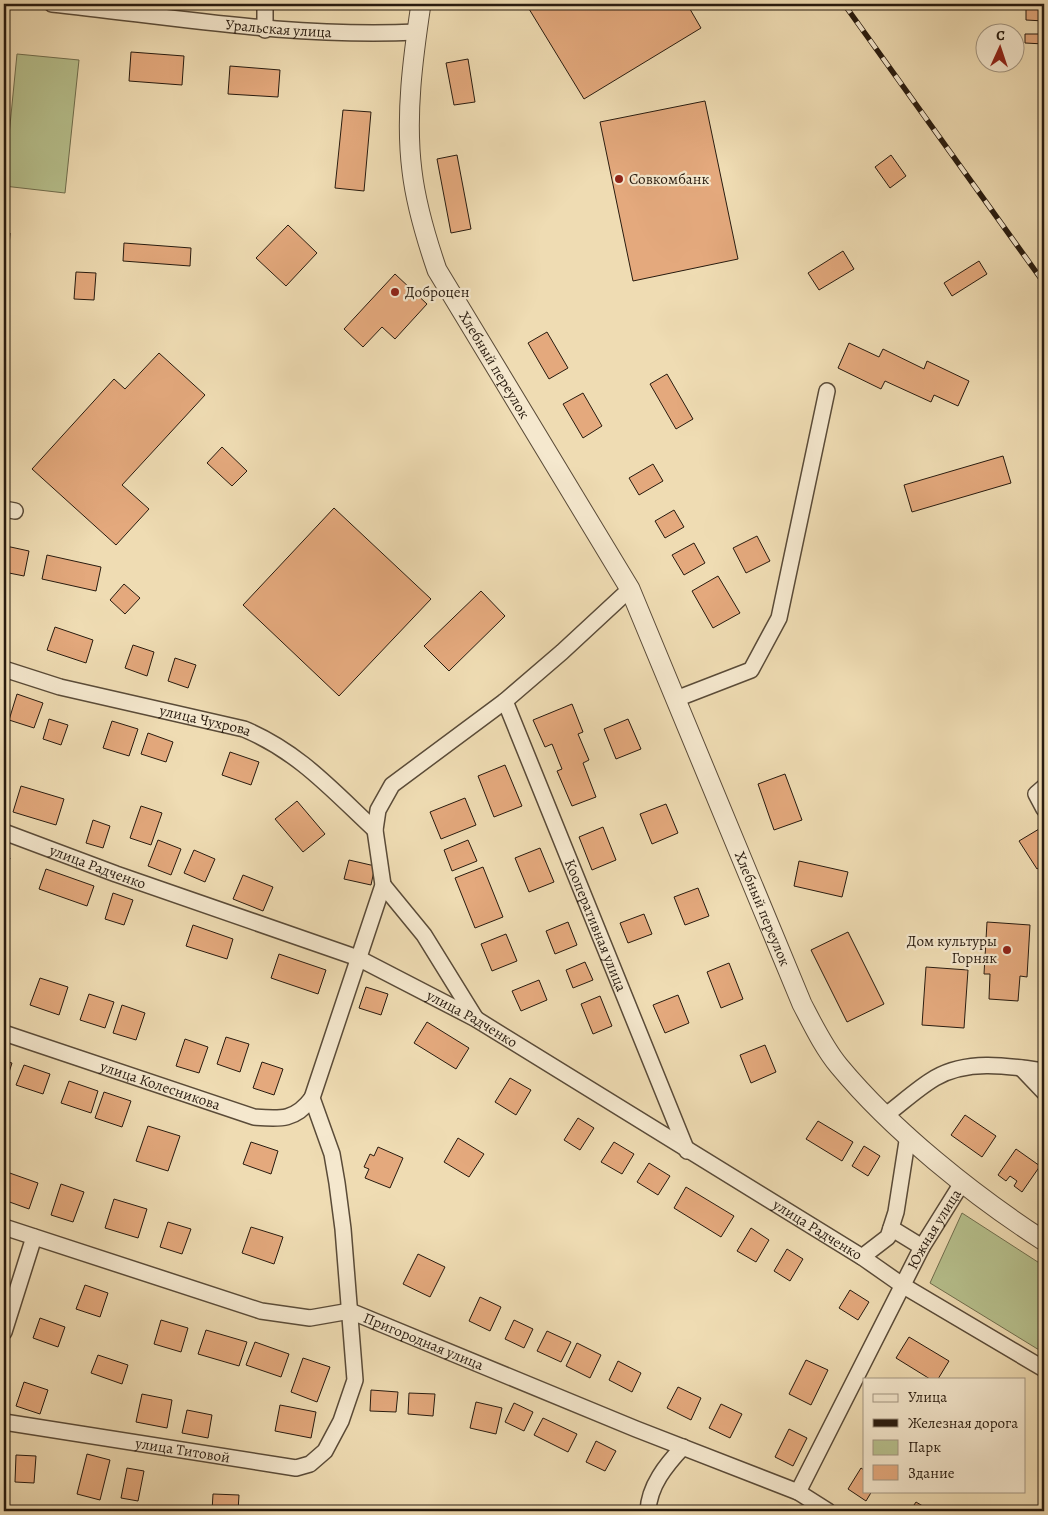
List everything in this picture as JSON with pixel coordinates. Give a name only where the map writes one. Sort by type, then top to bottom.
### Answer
[{"type":"street","name":"Уральская улица","points":[[52,4],[107,7],[265,30],[362,35],[417,32]]},
{"type":"street","points":[[265,4],[265,30]]},
{"type":"street","name":"Хлебный переулок","points":[[421,4],[410,120],[412,170],[422,228],[437,270],[630,589],[802,1004],[838,1065],[886,1115],[962,1183]]},
{"type":"street","points":[[676,699],[751,670],[779,618],[827,391]]},
{"type":"street","points":[[312,1098],[383,885],[375,830],[378,810],[392,784],[505,701],[562,652],[630,589]]},
{"type":"street","name":"улица Чухрова","points":[[4,670],[60,687],[244,729],[269,740],[297,758],[375,830]]},
{"type":"street","name":"Кооперативная улица","points":[[505,701],[687,1150]]},
{"type":"street","points":[[1044,787],[1036,794],[1044,809]]},
{"type":"street","name":"улица Радченко","points":[[4,832],[116,874],[358,958],[476,1019],[862,1257],[902,1285]]},
{"type":"street","points":[[383,885],[424,935],[476,1019]]},
{"type":"street","name":"улица Колесникова","points":[[4,1033],[254,1117],[279,1119],[294,1115],[303,1110],[312,1098]]},
{"type":"street","points":[[886,1115],[935,1078],[957,1069],[982,1065],[1044,1071]]},
{"type":"street","points":[[1022,1068],[1044,1092]]},
{"type":"street","name":"улица Титовой","points":[[4,1422],[296,1468],[310,1464],[325,1451],[341,1421],[355,1380],[338,1183],[332,1154],[312,1098]]},
{"type":"street","points":[[862,1257],[888,1237],[896,1212],[908,1135]]},
{"type":"street","name":"Южная улица","points":[[798,1492],[922,1247],[962,1183],[1002,1214],[1044,1241]]},
{"type":"street","name":"Пригородная улица","points":[[4,1227],[261,1311],[310,1318],[350,1311],[683,1448],[798,1492],[828,1511]]},
{"type":"street","points":[[891,1228],[922,1247]]},
{"type":"street","points":[[4,1332],[34,1237]]},
{"type":"street","name":"Южная улица","points":[[902,1285],[1044,1369]]},
{"type":"street","points":[[648,1511],[648,1503],[663,1468],[683,1448]]},
{"type":"green space","points":[[17,54],[79,60],[65,193],[4,186]]},
{"type":"green space","points":[[962,1213],[1044,1266],[1044,1353],[930,1283]]},
{"type":"building","points":[[526,4],[687,4],[701,28],[584,99]]},
{"type":"building","points":[[1026,8],[1044,9],[1044,21],[1026,20]]},
{"type":"building","points":[[1026,34],[1044,34],[1044,44],[1026,43]]},
{"type":"building","points":[[131,52],[184,56],[182,85],[129,81]]},
{"type":"building","points":[[468,59],[475,102],[454,105],[446,63]]},
{"type":"building","points":[[230,66],[280,70],[278,97],[228,94]]},
{"type":"building","points":[[705,101],[738,259],[633,281],[600,122]]},
{"type":"building","points":[[343,110],[371,112],[364,191],[335,188]]},
{"type":"building","points":[[457,155],[471,229],[451,233],[437,159]]},
{"type":"building","points":[[891,155],[906,176],[890,188],[875,167]]},
{"type":"building","points":[[288,225],[317,253],[286,286],[256,258]]},
{"type":"building","points":[[4,233],[10,233],[7,276],[4,275]]},
{"type":"building","points":[[124,243],[191,248],[190,266],[123,261]]},
{"type":"building","points":[[843,251],[854,269],[819,290],[808,273]]},
{"type":"building","points":[[979,261],[987,274],[952,296],[944,283]]},
{"type":"building","points":[[76,272],[96,273],[94,300],[74,299]]},
{"type":"building","points":[[395,274],[427,304],[395,339],[382,327],[363,347],[344,329]]},
{"type":"building","points":[[547,332],[568,368],[549,379],[528,343]]},
{"type":"building","points":[[849,343],[879,357],[883,349],[924,369],[927,361],[969,381],[958,406],[934,395],[931,402],[885,381],[881,389],[838,368]]},
{"type":"building","points":[[159,353],[205,395],[122,485],[149,509],[116,545],[32,469],[114,379],[125,389]]},
{"type":"building","points":[[667,374],[693,419],[676,429],[650,384]]},
{"type":"building","points":[[583,393],[602,426],[583,438],[563,404]]},
{"type":"building","points":[[222,447],[247,471],[232,486],[207,463]]},
{"type":"building","points":[[1003,456],[1011,483],[912,512],[904,485]]},
{"type":"building","points":[[653,464],[663,481],[639,495],[629,478]]},
{"type":"building","points":[[334,508],[431,599],[339,696],[243,605]]},
{"type":"building","points":[[674,510],[684,527],[665,538],[655,521]]},
{"type":"building","points":[[757,536],[770,561],[746,573],[733,548]]},
{"type":"building","points":[[694,543],[705,563],[684,575],[672,555]]},
{"type":"building","points":[[6,546],[29,551],[24,576],[4,572]]},
{"type":"building","points":[[47,555],[101,567],[96,591],[42,579]]},
{"type":"building","points":[[718,576],[740,613],[713,628],[692,591]]},
{"type":"building","points":[[124,584],[140,598],[125,614],[110,600]]},
{"type":"building","points":[[481,591],[505,616],[449,671],[424,646]]},
{"type":"building","points":[[55,627],[93,640],[86,663],[47,650]]},
{"type":"building","points":[[133,645],[154,652],[147,676],[125,668]]},
{"type":"building","points":[[175,658],[196,665],[188,688],[168,681]]},
{"type":"building","points":[[17,694],[43,703],[34,728],[9,720]]},
{"type":"building","points":[[572,704],[583,732],[578,734],[589,760],[583,763],[596,797],[572,806],[557,771],[562,769],[552,744],[545,747],[533,720]]},
{"type":"building","points":[[49,719],[68,725],[61,745],[43,739]]},
{"type":"building","points":[[628,719],[641,749],[616,759],[604,729]]},
{"type":"building","points":[[112,721],[138,729],[129,756],[103,748]]},
{"type":"building","points":[[148,733],[173,742],[166,762],[141,754]]},
{"type":"building","points":[[230,752],[259,762],[251,785],[222,775]]},
{"type":"building","points":[[505,765],[522,806],[494,817],[478,776]]},
{"type":"building","points":[[785,774],[802,820],[774,830],[758,784]]},
{"type":"building","points":[[21,786],[64,799],[56,825],[13,812]]},
{"type":"building","points":[[465,798],[476,825],[441,839],[430,812]]},
{"type":"building","points":[[297,801],[325,834],[303,852],[275,819]]},
{"type":"building","points":[[666,804],[678,833],[652,844],[640,814]]},
{"type":"building","points":[[141,806],[162,813],[151,845],[130,838]]},
{"type":"building","points":[[93,820],[110,826],[103,848],[86,843]]},
{"type":"building","points":[[1044,826],[1044,864],[1037,869],[1019,841]]},
{"type":"building","points":[[603,827],[616,860],[592,870],[579,837]]},
{"type":"building","points":[[158,840],[181,849],[171,875],[148,866]]},
{"type":"building","points":[[468,840],[477,861],[452,871],[444,850]]},
{"type":"building","points":[[540,848],[554,882],[529,892],[515,858]]},
{"type":"building","points":[[194,850],[215,859],[205,882],[184,873]]},
{"type":"building","points":[[4,856],[10,858],[4,877]]},
{"type":"building","points":[[349,860],[375,866],[371,885],[344,879]]},
{"type":"building","points":[[799,861],[848,872],[842,897],[794,886]]},
{"type":"building","points":[[483,867],[503,917],[475,928],[455,878]]},
{"type":"building","points":[[46,869],[94,886],[87,906],[39,889]]},
{"type":"building","points":[[243,875],[273,887],[263,911],[233,899]]},
{"type":"building","points":[[698,888],[709,916],[685,925],[674,897]]},
{"type":"building","points":[[113,893],[133,900],[124,925],[105,919]]},
{"type":"building","points":[[644,914],[652,934],[628,943],[620,923]]},
{"type":"building","points":[[568,922],[577,945],[555,954],[546,931]]},
{"type":"building","name":"Дом культуры Горняк","points":[[987,922],[1030,925],[1027,977],[1020,976],[1018,1001],[989,999],[990,974],[984,974]]},
{"type":"building","points":[[193,925],[233,939],[227,959],[186,946]]},
{"type":"building","points":[[848,932],[884,1004],[847,1022],[811,950]]},
{"type":"building","points":[[506,934],[517,961],[492,971],[481,944]]},
{"type":"building","points":[[279,954],[326,970],[318,994],[271,978]]},
{"type":"building","points":[[585,962],[593,980],[573,988],[566,970]]},
{"type":"building","points":[[729,963],[743,999],[721,1008],[707,972]]},
{"type":"building","points":[[926,967],[968,970],[964,1028],[922,1025]]},
{"type":"building","points":[[1044,975],[1044,1033],[1040,1033]]},
{"type":"building","points":[[40,978],[68,987],[59,1015],[30,1005]]},
{"type":"building","points":[[539,980],[547,1000],[521,1011],[512,991]]},
{"type":"building","points":[[366,987],[388,994],[381,1015],[359,1008]]},
{"type":"building","points":[[89,994],[114,1002],[105,1028],[80,1020]]},
{"type":"building","points":[[678,995],[689,1023],[665,1033],[653,1005]]},
{"type":"building","points":[[600,996],[612,1026],[593,1034],[581,1004]]},
{"type":"building","points":[[122,1005],[145,1013],[136,1040],[113,1033]]},
{"type":"building","points":[[427,1022],[469,1048],[456,1069],[414,1043]]},
{"type":"building","points":[[226,1037],[249,1044],[240,1072],[217,1064]]},
{"type":"building","points":[[185,1039],[208,1047],[199,1073],[176,1066]]},
{"type":"building","points":[[765,1045],[776,1072],[751,1083],[740,1055]]},
{"type":"building","points":[[4,1061],[12,1063],[4,1088]]},
{"type":"building","points":[[262,1062],[283,1069],[274,1095],[253,1088]]},
{"type":"building","points":[[24,1065],[50,1074],[43,1094],[16,1085]]},
{"type":"building","points":[[510,1078],[531,1090],[516,1115],[495,1102]]},
{"type":"building","points":[[69,1081],[98,1091],[91,1113],[61,1103]]},
{"type":"building","points":[[104,1092],[131,1101],[122,1127],[95,1118]]},
{"type":"building","points":[[965,1115],[996,1136],[982,1157],[951,1135]]},
{"type":"building","points":[[578,1118],[594,1128],[580,1150],[564,1140]]},
{"type":"building","points":[[818,1121],[853,1142],[842,1161],[806,1139]]},
{"type":"building","points":[[148,1126],[180,1136],[168,1171],[136,1161]]},
{"type":"building","points":[[458,1138],[484,1154],[469,1177],[444,1162]]},
{"type":"building","points":[[251,1142],[278,1151],[271,1174],[243,1164]]},
{"type":"building","points":[[614,1142],[634,1154],[622,1174],[601,1162]]},
{"type":"building","points":[[864,1146],[880,1156],[868,1176],[852,1166]]},
{"type":"building","points":[[378,1147],[403,1158],[390,1188],[365,1178],[369,1169],[364,1167],[370,1154],[374,1156]]},
{"type":"building","points":[[1016,1149],[1040,1166],[1022,1192],[1014,1186],[1017,1181],[1010,1176],[1006,1181],[998,1175]]},
{"type":"building","points":[[649,1163],[670,1176],[658,1195],[637,1182]]},
{"type":"building","points":[[4,1171],[38,1183],[29,1209],[4,1200]]},
{"type":"building","points":[[61,1184],[84,1192],[73,1222],[51,1215]]},
{"type":"building","points":[[686,1187],[734,1216],[721,1237],[674,1208]]},
{"type":"building","points":[[114,1199],[147,1209],[138,1238],[105,1228]]},
{"type":"building","points":[[168,1222],[191,1229],[182,1254],[160,1247]]},
{"type":"building","points":[[251,1227],[283,1237],[274,1264],[242,1253]]},
{"type":"building","points":[[751,1228],[769,1240],[756,1262],[737,1251]]},
{"type":"building","points":[[787,1249],[803,1259],[790,1281],[774,1271]]},
{"type":"building","points":[[418,1254],[445,1267],[430,1297],[403,1284]]},
{"type":"building","points":[[85,1285],[108,1293],[100,1317],[76,1309]]},
{"type":"building","points":[[850,1290],[869,1302],[858,1320],[839,1308]]},
{"type":"building","points":[[480,1297],[501,1307],[490,1331],[469,1321]]},
{"type":"building","points":[[40,1318],[65,1327],[58,1347],[33,1338]]},
{"type":"building","points":[[161,1320],[188,1328],[181,1352],[154,1344]]},
{"type":"building","points":[[514,1320],[533,1329],[524,1348],[505,1339]]},
{"type":"building","points":[[206,1330],[247,1342],[239,1366],[198,1354]]},
{"type":"building","points":[[547,1331],[571,1342],[561,1362],[537,1351]]},
{"type":"building","points":[[909,1337],[949,1361],[939,1378],[928,1378],[896,1358]]},
{"type":"building","points":[[255,1342],[289,1354],[281,1377],[246,1365]]},
{"type":"building","points":[[577,1343],[601,1355],[590,1378],[566,1366]]},
{"type":"building","points":[[98,1355],[128,1365],[122,1384],[91,1373]]},
{"type":"building","points":[[303,1358],[330,1367],[317,1402],[291,1392]]},
{"type":"building","points":[[806,1360],[828,1370],[811,1405],[789,1394]]},
{"type":"building","points":[[618,1361],[641,1373],[632,1392],[609,1380]]},
{"type":"building","points":[[24,1382],[48,1390],[40,1414],[16,1406]]},
{"type":"building","points":[[678,1387],[701,1398],[691,1420],[667,1408]]},
{"type":"building","points":[[371,1390],[398,1392],[396,1412],[370,1411]]},
{"type":"building","points":[[409,1393],[435,1394],[433,1416],[408,1414]]},
{"type":"building","points":[[142,1394],[172,1400],[167,1428],[136,1422]]},
{"type":"building","points":[[476,1402],[502,1408],[496,1434],[470,1428]]},
{"type":"building","points":[[514,1403],[533,1412],[524,1431],[505,1422]]},
{"type":"building","points":[[721,1404],[742,1414],[730,1438],[709,1428]]},
{"type":"building","points":[[280,1405],[316,1412],[311,1438],[275,1431]]},
{"type":"building","points":[[187,1410],[212,1415],[208,1438],[182,1433]]},
{"type":"building","points":[[543,1418],[577,1434],[568,1452],[534,1435]]},
{"type":"building","points":[[789,1429],[807,1438],[793,1466],[775,1457]]},
{"type":"building","points":[[596,1441],[616,1451],[605,1471],[586,1462]]},
{"type":"building","points":[[87,1454],[110,1460],[100,1500],[77,1494]]},
{"type":"building","points":[[16,1455],[36,1456],[34,1483],[15,1482]]},
{"type":"building","points":[[127,1468],[144,1471],[138,1501],[121,1498]]},
{"type":"building","points":[[861,1468],[863,1469],[863,1492],[871,1492],[866,1501],[848,1489]]},
{"type":"building","points":[[213,1494],[239,1495],[238,1511],[212,1511]]},
{"type":"building","points":[[916,1502],[931,1511],[910,1511]]},
{"type":"railway","points":[[844,4],[1044,283]]},
{"type":"place","name":"Совкомбанк","points":[[619,179]]},
{"type":"place","name":"Доброцен","points":[[395,292]]},
{"type":"place","name":"Дом культуры Горняк","points":[[1007,950]]}]
